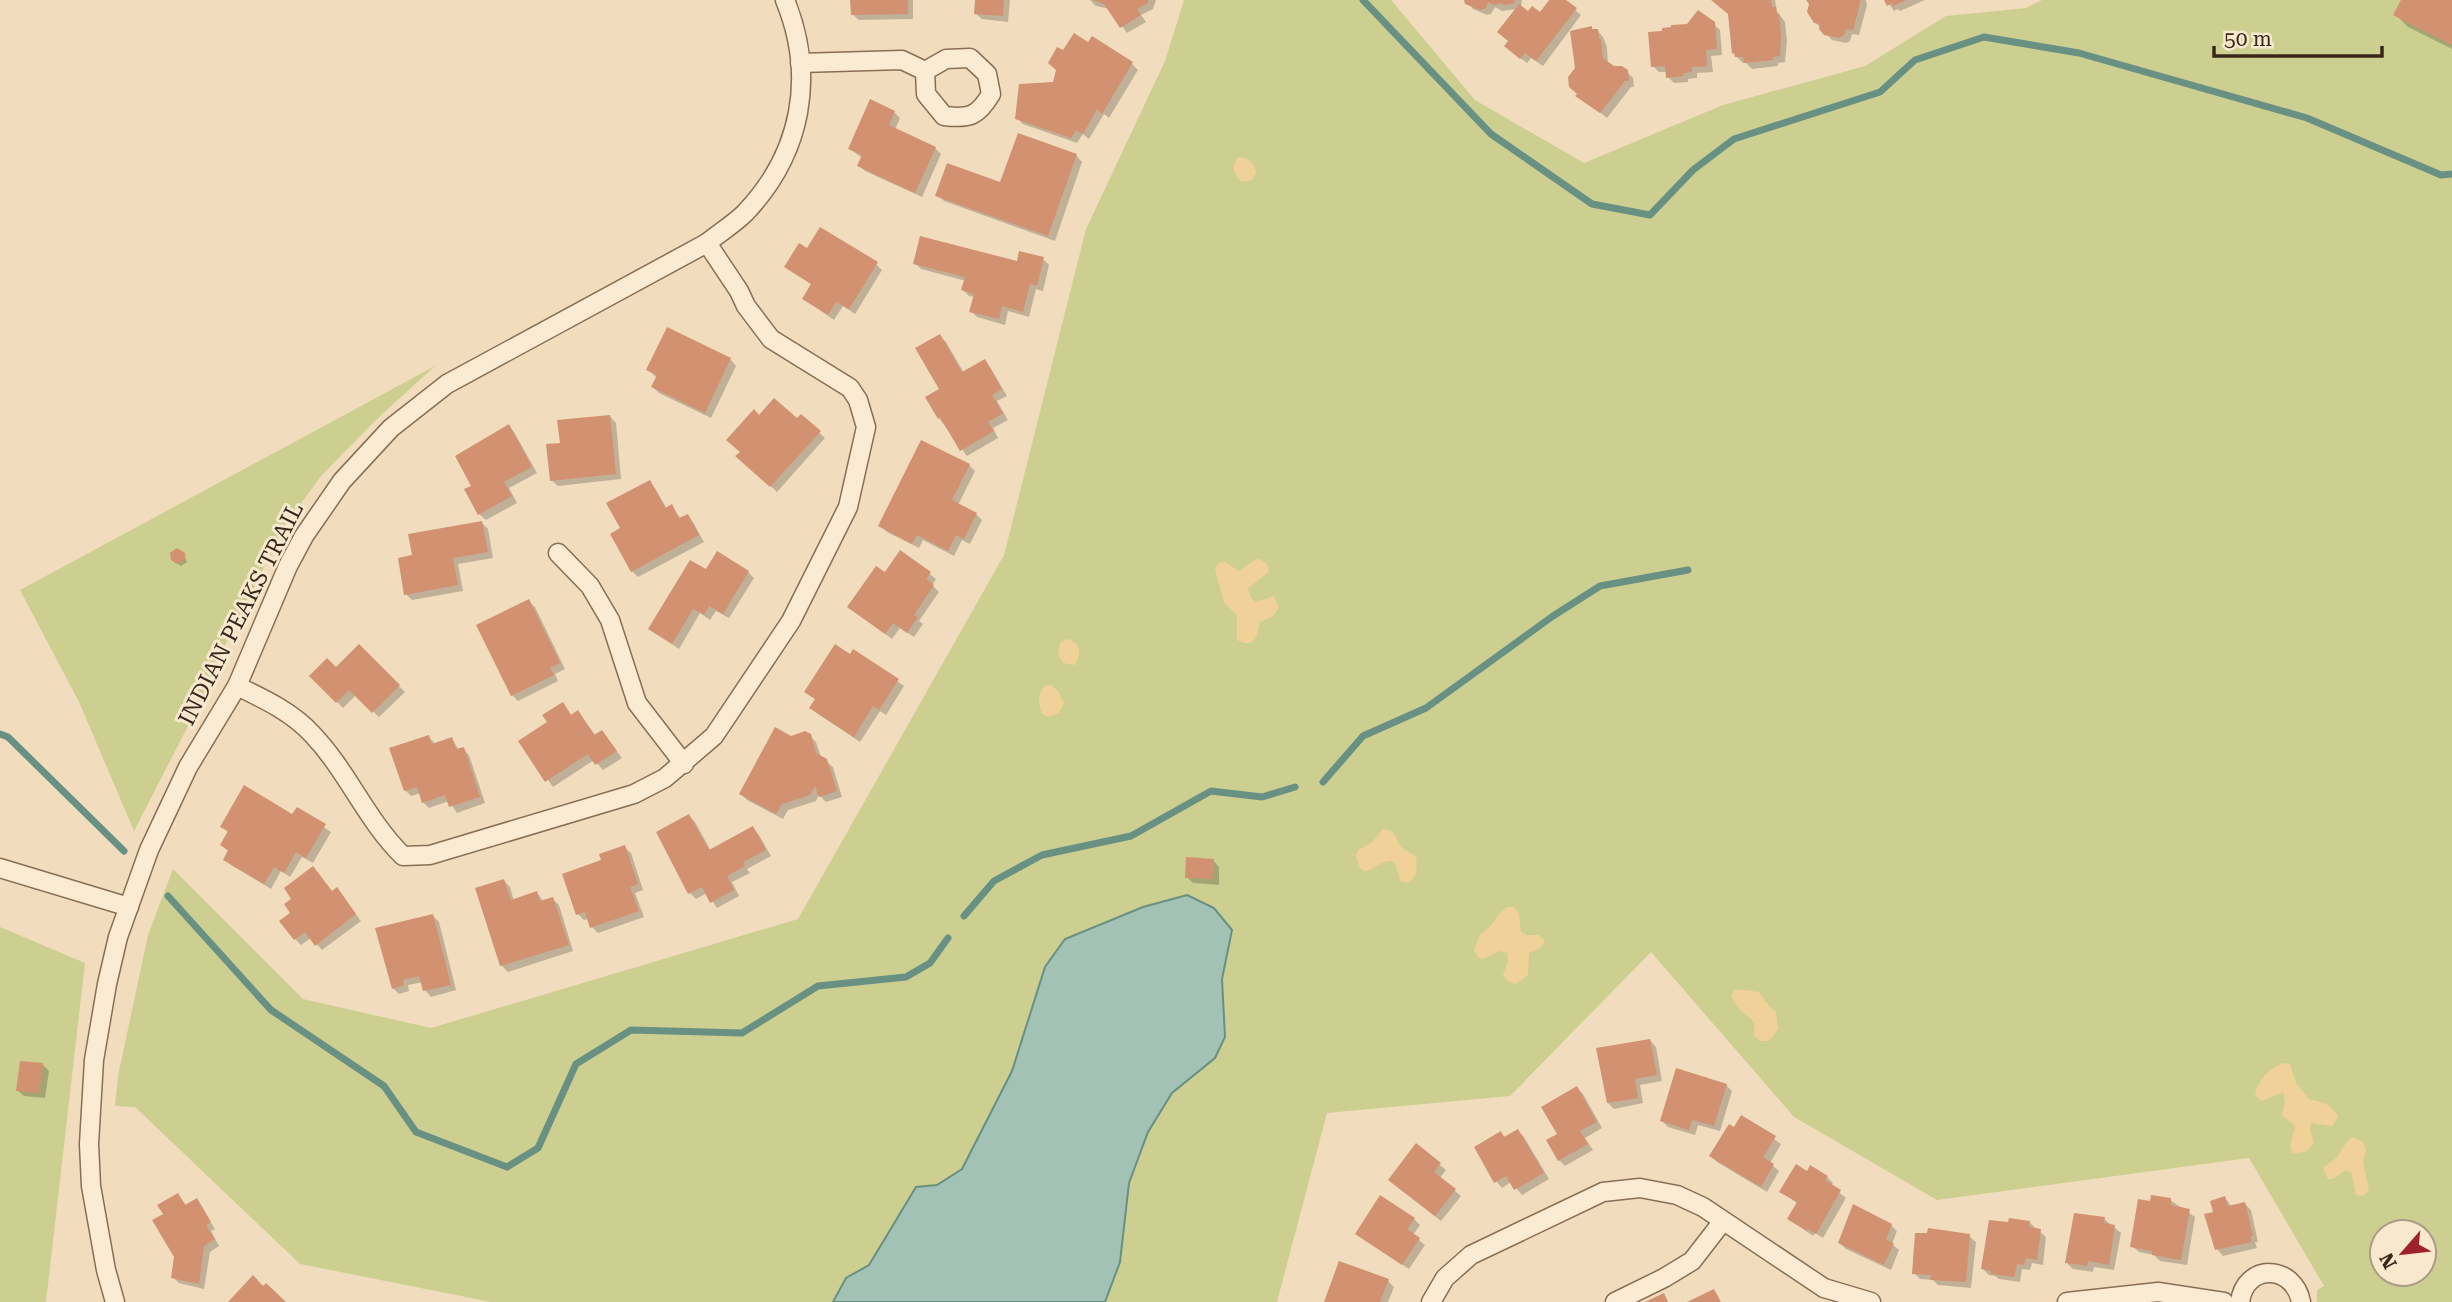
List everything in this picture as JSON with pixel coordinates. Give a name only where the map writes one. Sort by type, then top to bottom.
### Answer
[{"type":"street","name":"INDIAN PEAKS TRAIL","points":[[115,1302],[106,1270],[91,1186],[90,1105],[94,1060],[118,937],[149,850],[188,767],[237,686],[288,566],[304,536],[342,481],[391,428],[447,384],[707,243],[744,214],[773,177],[794,135],[801,95],[800,62],[794,23],[785,0]]},
{"type":"street","points":[[800,62],[902,60],[925,71]]},
{"type":"street","points":[[237,686],[277,705],[312,734],[340,769],[386,839],[403,856],[430,855],[634,794],[665,778],[714,736],[791,621],[848,507],[866,428],[858,400],[850,388],[771,339],[746,306],[740,291],[707,243]]},
{"type":"street","points":[[558,553],[590,586],[610,620],[637,704],[684,764]]},
{"type":"street","points":[[0,867],[129,907]]},
{"type":"street","points":[[1431,1302],[1445,1278],[1471,1255],[1603,1192],[1640,1188],[1677,1195],[1703,1208],[1820,1295],[1871,1302]]},
{"type":"street","points":[[1615,1302],[1692,1261],[1723,1221]]},
{"type":"street","points":[[2240,1302],[2246,1284],[2254,1277],[2275,1273],[2293,1284],[2301,1302]]},
{"type":"street","points":[[2067,1302],[2158,1292],[2224,1302]]},
{"type":"green space","points":[[1184,0],[1391,0],[1475,100],[1584,163],[1723,105],[1865,66],[1946,16],[2026,8],[2042,0],[2452,0],[2452,1302],[2317,1302],[2317,1290],[2324,1286],[2249,1158],[1937,1200],[1794,1117],[1651,952],[1510,1096],[1327,1113],[1277,1302],[491,1302],[300,1264],[135,1107],[115,1106],[118,1076],[148,935],[173,869],[303,999],[431,1028],[798,919],[1004,555],[1086,229],[1165,61]]},
{"type":"green space","points":[[435,366],[379,417],[321,476],[286,524],[227,641],[205,693],[134,831],[79,702],[20,590]]},
{"type":"green space","points":[[0,927],[85,963],[46,1302],[0,1302]]},
{"type":"sand","points":[[1238,157],[1248,159],[1253,164],[1256,173],[1252,180],[1241,182],[1235,174],[1233,166]]},
{"type":"sand","points":[[1258,558],[1267,564],[1269,572],[1248,588],[1251,598],[1256,602],[1274,596],[1279,607],[1273,616],[1260,622],[1255,640],[1244,643],[1237,640],[1237,615],[1224,602],[1215,569],[1219,563],[1225,562],[1239,571]]},
{"type":"sand","points":[[1066,639],[1075,642],[1079,649],[1075,665],[1063,663],[1058,655],[1060,643]]},
{"type":"sand","points":[[1051,685],[1058,691],[1064,703],[1059,713],[1048,717],[1042,714],[1039,699],[1045,686]]},
{"type":"sand","points":[[1383,829],[1393,832],[1401,847],[1416,857],[1415,876],[1407,883],[1401,881],[1392,861],[1365,871],[1359,865],[1356,855],[1358,850],[1371,843]]},
{"type":"sand","points":[[1507,907],[1514,907],[1519,914],[1521,932],[1539,935],[1545,942],[1540,948],[1529,953],[1528,975],[1516,984],[1503,975],[1508,961],[1507,953],[1500,951],[1483,959],[1474,951],[1480,934]]},
{"type":"sand","points":[[1735,989],[1759,992],[1776,1012],[1778,1029],[1769,1041],[1761,1041],[1754,1036],[1752,1021],[1731,995]]},
{"type":"sand","points":[[2283,1063],[2290,1064],[2296,1083],[2310,1100],[2327,1104],[2338,1117],[2332,1126],[2311,1123],[2314,1143],[2307,1151],[2294,1154],[2291,1144],[2295,1126],[2282,1115],[2285,1102],[2283,1092],[2261,1101],[2255,1095],[2265,1075]]},
{"type":"sand","points":[[2354,1137],[2363,1142],[2366,1151],[2363,1162],[2369,1190],[2362,1196],[2356,1195],[2351,1172],[2344,1171],[2333,1179],[2328,1179],[2323,1168],[2336,1158],[2349,1139]]},
{"type":"shaded area","points":[[1187,895],[1214,908],[1232,930],[1222,979],[1225,1037],[1215,1058],[1172,1093],[1148,1132],[1129,1183],[1120,1262],[1105,1302],[833,1302],[846,1278],[869,1265],[916,1187],[937,1185],[962,1169],[1012,1071],[1045,967],[1065,939],[1143,907]]},
{"type":"building","points":[[850,0],[908,0],[908,14],[851,15]]},
{"type":"building","points":[[975,0],[1004,0],[1003,16],[974,14]]},
{"type":"building","points":[[1093,0],[1148,0],[1148,3],[1137,9],[1141,15],[1120,28],[1104,4]]},
{"type":"building","points":[[1464,0],[1515,0],[1515,3],[1494,5],[1488,2],[1486,8],[1480,10],[1465,4]]},
{"type":"building","points":[[1549,0],[1566,0],[1577,8],[1536,61],[1525,53],[1520,59],[1504,46],[1508,41],[1497,32],[1519,4],[1528,11],[1532,6],[1540,12]]},
{"type":"building","points":[[1711,0],[1771,0],[1772,7],[1776,7],[1777,15],[1779,14],[1780,56],[1773,57],[1773,60],[1744,63],[1743,57],[1735,57],[1734,53],[1732,54],[1728,14]]},
{"type":"building","points":[[1806,0],[1861,0],[1853,30],[1846,29],[1845,34],[1839,38],[1824,35],[1819,29],[1820,24],[1814,23],[1807,12],[1809,4]]},
{"type":"building","points":[[1884,0],[1906,0],[1887,6]]},
{"type":"building","points":[[2401,0],[2452,0],[2452,45],[2393,15]]},
{"type":"building","points":[[1698,10],[1715,22],[1717,49],[1706,50],[1707,66],[1692,67],[1692,72],[1683,73],[1683,76],[1666,78],[1665,66],[1651,67],[1648,32],[1662,31],[1662,28],[1671,25],[1687,24]]},
{"type":"building","points":[[1592,26],[1592,29],[1598,29],[1603,58],[1614,66],[1622,66],[1628,70],[1629,81],[1625,81],[1600,113],[1575,96],[1577,94],[1569,87],[1568,77],[1575,68],[1570,31]]},
{"type":"building","points":[[1074,33],[1088,42],[1092,36],[1133,62],[1102,114],[1097,109],[1083,134],[1076,130],[1071,138],[1015,119],[1019,84],[1053,82],[1056,70],[1048,63],[1057,47],[1063,50]]},
{"type":"building","points":[[870,99],[895,111],[889,125],[936,147],[915,193],[857,166],[862,155],[848,149]]},
{"type":"building","points":[[1018,133],[1077,154],[1048,236],[935,196],[947,163],[1000,182]]},
{"type":"building","points":[[820,227],[878,262],[849,309],[836,302],[828,315],[802,299],[811,284],[784,267],[799,243],[807,248]]},
{"type":"building","points":[[920,236],[1017,261],[1019,251],[1044,257],[1037,286],[1030,284],[1023,312],[1002,306],[999,319],[969,312],[974,294],[961,290],[965,277],[913,264]]},
{"type":"building","points":[[667,327],[731,358],[705,413],[651,387],[657,375],[646,370]]},
{"type":"building","points":[[940,334],[962,372],[985,359],[1002,389],[992,395],[1003,413],[988,422],[994,431],[960,451],[925,397],[939,389],[915,348]]},
{"type":"building","points":[[774,398],[797,418],[801,414],[821,431],[770,487],[735,456],[740,452],[726,440],[754,409],[759,415]]},
{"type":"building","points":[[610,415],[616,474],[550,481],[546,444],[560,443],[557,420]]},
{"type":"building","points":[[509,424],[532,467],[504,482],[512,496],[478,515],[464,489],[471,486],[455,456]]},
{"type":"building","points":[[921,440],[970,464],[952,500],[977,513],[964,539],[956,535],[948,551],[917,535],[912,544],[878,526]]},
{"type":"building","points":[[650,480],[665,508],[672,504],[679,518],[688,514],[699,535],[631,572],[610,534],[620,528],[606,503]]},
{"type":"building","points":[[482,521],[488,552],[453,558],[458,585],[404,595],[398,558],[412,555],[408,534]]},
{"type":"building","points":[[177,548],[185,553],[185,559],[177,564],[171,560],[170,553]]},
{"type":"building","points":[[900,550],[931,572],[926,579],[934,585],[914,615],[918,617],[907,633],[893,623],[885,634],[847,607],[876,566],[885,572]]},
{"type":"building","points":[[717,551],[749,571],[723,614],[709,606],[704,615],[693,609],[672,644],[648,629],[690,560],[706,569]]},
{"type":"building","points":[[529,599],[560,663],[550,668],[554,675],[511,696],[476,625]]},
{"type":"building","points":[[359,644],[400,685],[372,713],[349,690],[336,703],[309,676],[327,658],[336,667]]},
{"type":"building","points":[[835,644],[850,654],[853,649],[899,679],[879,710],[873,706],[854,737],[809,708],[815,699],[804,692]]},
{"type":"building","points":[[563,702],[571,715],[578,710],[594,735],[602,730],[617,751],[595,765],[588,754],[545,782],[518,741],[547,722],[542,715]]},
{"type":"building","points":[[775,727],[791,736],[805,731],[811,734],[816,753],[827,759],[837,791],[819,797],[815,786],[810,795],[782,804],[776,814],[739,794]]},
{"type":"building","points":[[429,735],[432,744],[452,737],[456,749],[464,747],[480,797],[449,807],[445,795],[422,803],[417,787],[404,791],[389,748]]},
{"type":"building","points":[[244,785],[292,814],[297,807],[326,824],[306,858],[296,852],[284,873],[274,867],[264,884],[223,860],[228,850],[220,845],[228,831],[220,827]]},
{"type":"building","points":[[689,814],[709,850],[753,826],[766,850],[743,862],[745,866],[727,876],[734,890],[710,903],[702,887],[688,894],[656,832]]},
{"type":"building","points":[[625,845],[638,884],[630,887],[639,911],[590,928],[585,912],[576,915],[562,874],[601,860],[599,854]]},
{"type":"building","points":[[1186,857],[1214,859],[1214,879],[1185,878]]},
{"type":"building","points":[[313,866],[332,891],[337,887],[356,914],[315,946],[305,932],[294,940],[279,921],[290,913],[284,904],[291,899],[284,888]]},
{"type":"building","points":[[504,879],[511,900],[537,891],[540,901],[553,897],[569,945],[500,966],[475,888]]},
{"type":"building","points":[[433,914],[451,985],[423,991],[419,976],[403,980],[404,985],[392,989],[375,928]]},
{"type":"building","points":[[1650,1039],[1657,1075],[1635,1079],[1638,1098],[1607,1103],[1596,1048]]},
{"type":"building","points":[[20,1061],[43,1063],[39,1093],[16,1091]]},
{"type":"building","points":[[1676,1068],[1727,1084],[1714,1126],[1692,1120],[1689,1130],[1660,1121]]},
{"type":"building","points":[[1577,1086],[1597,1122],[1580,1131],[1588,1144],[1558,1161],[1546,1140],[1557,1134],[1541,1107]]},
{"type":"building","points":[[1741,1115],[1776,1136],[1763,1157],[1774,1164],[1761,1187],[1709,1156],[1729,1124],[1734,1127]]},
{"type":"building","points":[[1518,1129],[1544,1173],[1514,1190],[1506,1176],[1494,1183],[1474,1147],[1501,1131],[1504,1137]]},
{"type":"building","points":[[1416,1143],[1441,1163],[1434,1172],[1456,1189],[1435,1216],[1388,1180]]},
{"type":"building","points":[[1796,1164],[1807,1171],[1810,1165],[1828,1176],[1825,1180],[1841,1190],[1816,1234],[1787,1219],[1797,1202],[1779,1192]]},
{"type":"building","points":[[178,1193],[185,1205],[197,1198],[211,1222],[206,1225],[215,1239],[204,1246],[199,1284],[171,1278],[174,1257],[152,1220],[163,1214],[157,1205]]},
{"type":"building","points":[[1380,1195],[1415,1218],[1407,1229],[1420,1238],[1402,1265],[1355,1234]]},
{"type":"building","points":[[2151,1195],[2171,1198],[2171,1205],[2190,1209],[2181,1260],[2152,1255],[2152,1251],[2130,1247],[2138,1199],[2150,1201]]},
{"type":"building","points":[[2225,1196],[2228,1206],[2245,1202],[2252,1242],[2215,1250],[2204,1214],[2213,1212],[2210,1201]]},
{"type":"building","points":[[1853,1204],[1892,1224],[1886,1240],[1894,1243],[1884,1265],[1838,1243]]},
{"type":"building","points":[[2074,1213],[2105,1217],[2104,1223],[2115,1225],[2109,1265],[2088,1261],[2087,1266],[2065,1263]]},
{"type":"building","points":[[2009,1218],[2030,1221],[2029,1227],[2041,1229],[2037,1260],[2026,1258],[2024,1265],[2017,1264],[2014,1277],[1991,1274],[1991,1271],[1981,1269],[1989,1220],[2008,1222]]},
{"type":"building","points":[[1928,1228],[1970,1234],[1966,1282],[1930,1280],[1931,1275],[1912,1274],[1915,1233],[1927,1233]]},
{"type":"building","points":[[1339,1261],[1389,1279],[1380,1302],[1324,1302]]},
{"type":"building","points":[[253,1275],[263,1286],[266,1283],[286,1302],[228,1302]]},
{"type":"building","points":[[1714,1289],[1721,1302],[1687,1302]]},
{"type":"building","points":[[1664,1293],[1668,1302],[1645,1302]]},
{"type":"waterway","points":[[1363,0],[1491,134],[1592,204],[1650,215],[1693,170],[1734,139],[1880,92],[1915,60],[1984,37],[2079,53],[2307,118],[2441,175],[2452,174]]},
{"type":"waterway","points":[[1323,782],[1363,736],[1426,708],[1553,616],[1600,586],[1688,570]]},
{"type":"waterway","points":[[0,734],[8,737],[124,851]]},
{"type":"waterway","points":[[964,916],[994,881],[1042,855],[1131,836],[1211,791],[1262,797],[1295,787]]},
{"type":"waterway","points":[[168,896],[271,1010],[384,1086],[416,1132],[507,1167],[538,1148],[576,1064],[631,1030],[742,1033],[818,986],[906,977],[930,963],[948,938]]}]
